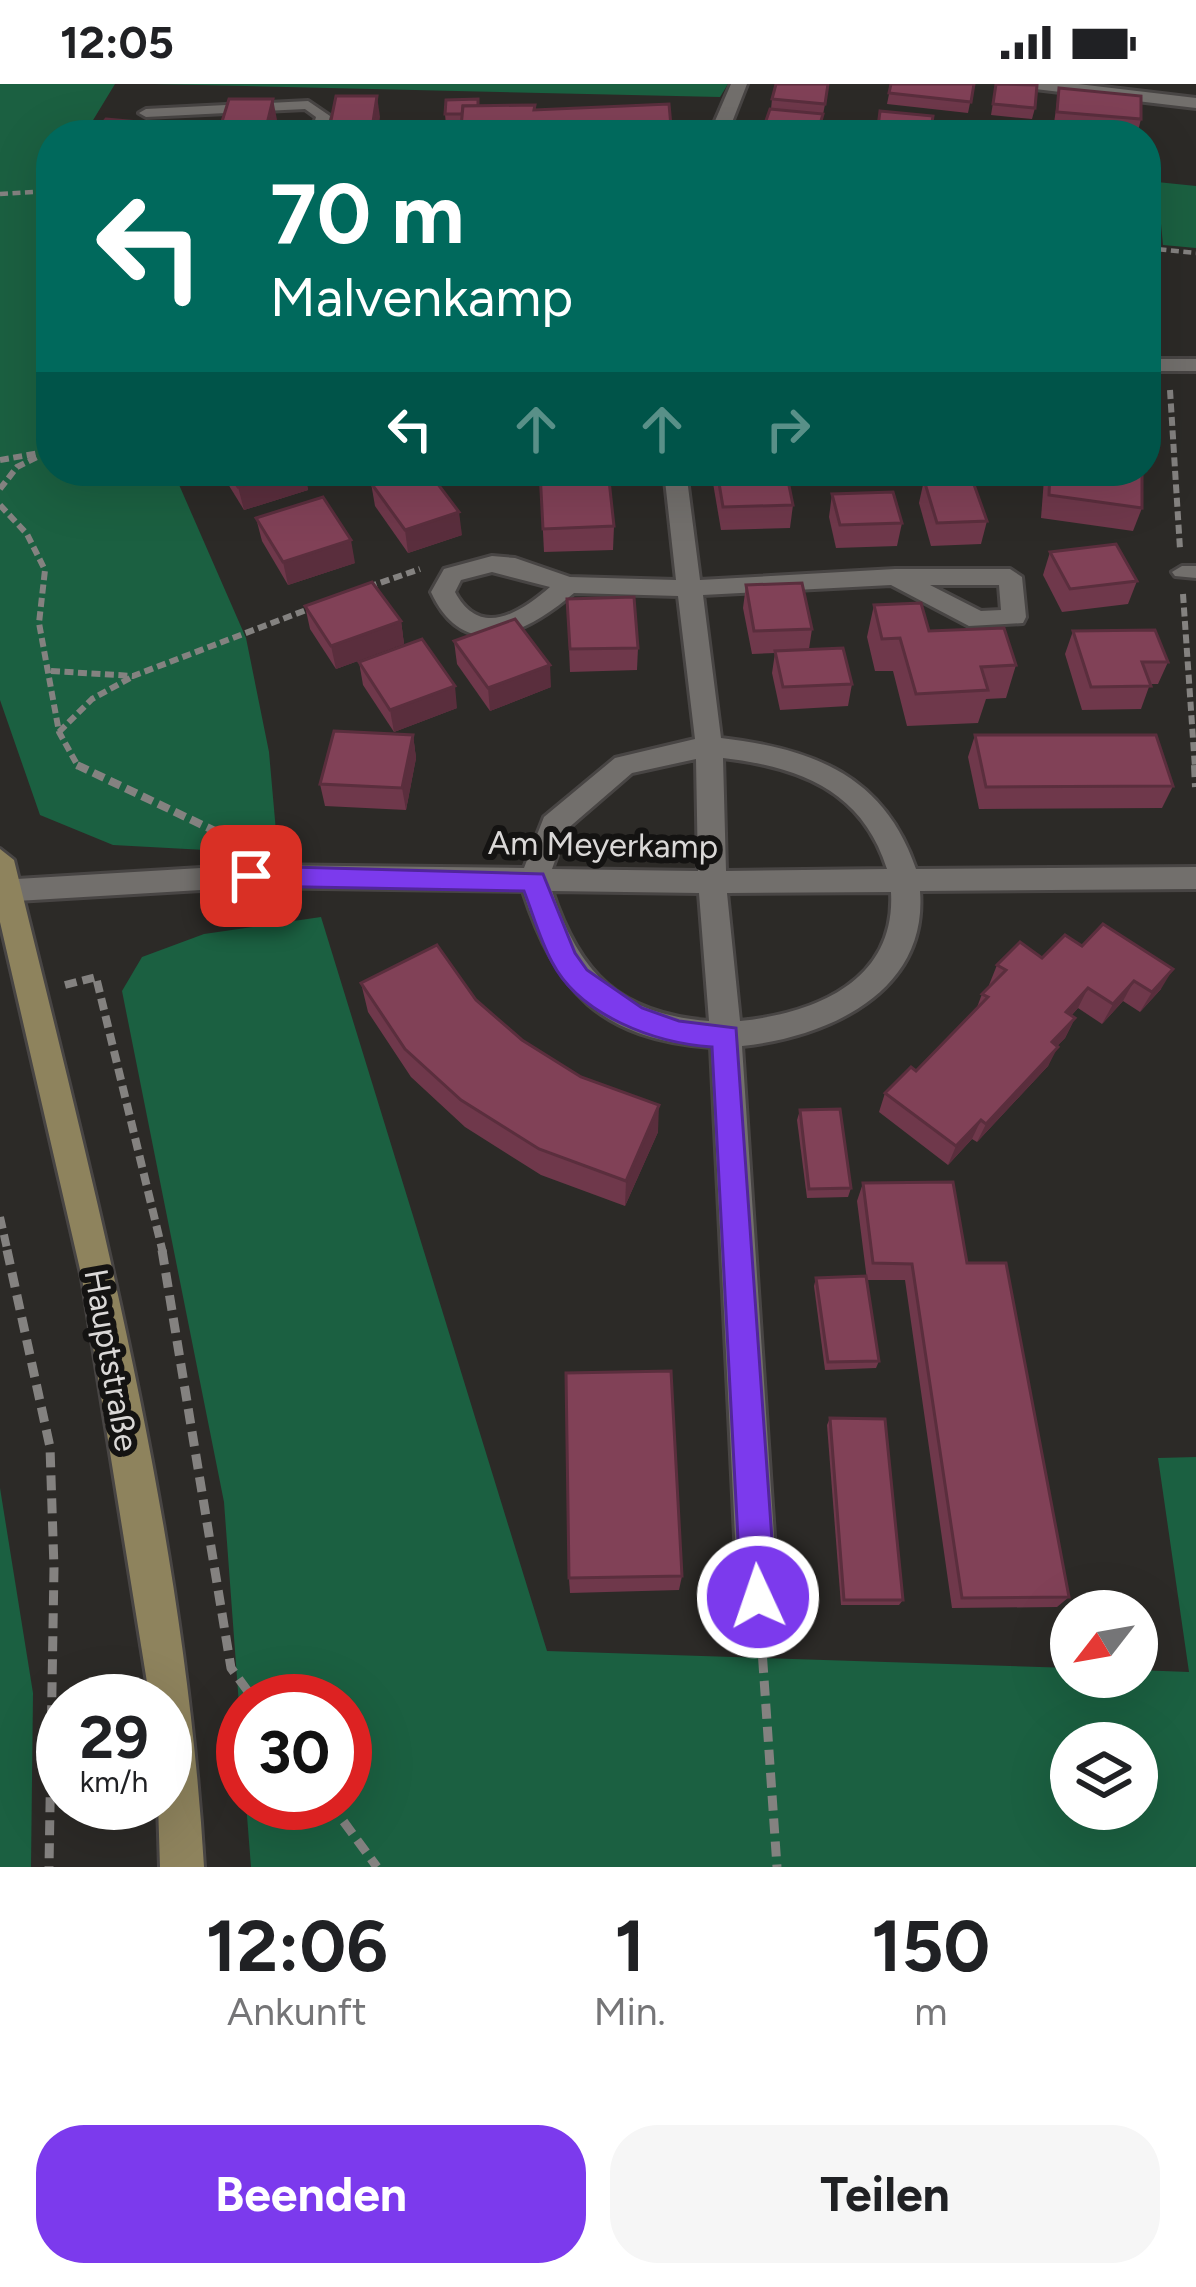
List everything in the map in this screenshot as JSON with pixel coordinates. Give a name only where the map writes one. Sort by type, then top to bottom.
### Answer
[{"type":"main road","name":"Hauptstraße","points":[[3,881],[99,1278],[175,1729],[182,1867]]},
{"type":"street","points":[[724,120],[739,84]]},
{"type":"street","points":[[1035,84],[1196,103]]},
{"type":"street","points":[[1161,365],[1196,365]]},
{"type":"street","points":[[677,486],[709,746],[712,882],[726,1036],[758,1597]]},
{"type":"street","points":[[568,585],[522,622],[482,625],[449,610],[443,592],[452,575],[470,567],[515,566],[568,585],[692,588],[895,577]]},
{"type":"street","points":[[709,746],[798,761],[874,810],[905,881],[908,932],[883,974],[813,1018],[774,1031],[726,1036],[679,1033],[632,1016],[578,978],[563,958],[534,881],[554,824],[624,765],[709,746]]},
{"type":"street","name":"Am Meyerkamp","points":[[3,881],[251,876],[712,882],[1196,878]]},
{"type":"lane","points":[[146,112],[308,105],[322,120]]},
{"type":"path","points":[[0,194],[36,192]]},
{"type":"path","points":[[1161,249],[1191,251]]},
{"type":"path","points":[[0,460],[36,454]]},
{"type":"path","points":[[0,489],[17,467],[36,458]]},
{"type":"path","points":[[0,506],[27,534],[45,570],[39,623],[59,732],[79,769],[241,843],[251,876]]},
{"type":"path","points":[[357,591],[419,568],[449,610]]},
{"type":"path","points":[[59,732],[92,700],[133,676],[316,607]]},
{"type":"path","points":[[51,671],[133,676]]},
{"type":"path","points":[[96,977],[166,1268],[235,1674]]},
{"type":"path","points":[[0,1217],[50,1447],[54,1568],[50,1867]]},
{"type":"path","points":[[758,1597],[777,1867]]},
{"type":"path","points":[[349,1830],[376,1867]]},
{"type":"green space","points":[[0,84],[115,84],[93,120],[36,120],[36,486],[180,486],[246,638],[269,752],[278,854],[113,845],[40,815],[0,700]]},
{"type":"green space","points":[[153,84],[728,84],[720,97]]},
{"type":"green space","points":[[1161,182],[1196,186],[1196,248],[1163,245]]},
{"type":"green space","points":[[321,917],[547,1651],[1050,1667],[1050,1698],[1158,1698],[1158,1671],[1189,1672],[1158,1458],[1196,1457],[1196,1867],[251,1867],[248,1830],[372,1830],[372,1674],[237,1674],[224,1502],[122,991],[142,957],[204,934]]},
{"type":"green space","points":[[0,1488],[33,1693],[31,1867],[0,1867]]},
{"type":"building","points":[[776,84],[828,84],[825,104],[772,99]]},
{"type":"building","points":[[891,84],[974,84],[971,102],[889,93]]},
{"type":"building","points":[[996,84],[1037,85],[1035,108],[993,104]]},
{"type":"building","points":[[1059,88],[1141,96],[1141,119],[1057,112]]},
{"type":"building","points":[[336,96],[377,96],[373,120],[331,120]]},
{"type":"building","points":[[229,99],[273,99],[268,120],[222,120]]},
{"type":"building","points":[[478,99],[478,106],[463,106],[462,114],[445,114],[446,100]]},
{"type":"building","points":[[669,104],[670,120],[462,120],[463,106],[535,105],[534,110]]},
{"type":"building","points":[[770,109],[823,114],[821,120],[766,120]]},
{"type":"building","points":[[880,111],[933,116],[932,120],[879,120]]},
{"type":"building","points":[[373,486],[439,486],[459,512],[405,530]]},
{"type":"building","points":[[541,486],[610,486],[614,526],[543,529]]},
{"type":"building","points":[[720,486],[789,486],[793,505],[723,507]]},
{"type":"building","points":[[926,486],[974,486],[987,521],[937,523]]},
{"type":"building","points":[[1049,486],[1142,486],[1142,508],[1049,495]]},
{"type":"building","points":[[893,492],[902,523],[840,525],[832,494]]},
{"type":"building","points":[[323,497],[351,540],[283,562],[256,518]]},
{"type":"building","points":[[1116,544],[1137,581],[1070,589],[1050,552]]},
{"type":"building","points":[[372,582],[401,621],[331,646],[305,606]]},
{"type":"building","points":[[802,583],[812,629],[754,631],[746,585]]},
{"type":"building","points":[[634,597],[638,648],[570,649],[567,599]]},
{"type":"building","points":[[921,603],[929,631],[1004,628],[1016,665],[981,667],[988,690],[916,694],[900,638],[882,639],[874,605]]},
{"type":"building","points":[[515,619],[550,665],[488,688],[454,641]]},
{"type":"building","points":[[1155,630],[1168,662],[1142,662],[1151,686],[1091,687],[1073,631]]},
{"type":"building","points":[[422,639],[455,686],[390,710],[359,662]]},
{"type":"building","points":[[843,648],[852,684],[783,687],[775,651]]},
{"type":"building","points":[[334,731],[413,735],[402,788],[320,784]]},
{"type":"building","points":[[975,735],[1156,735],[1173,786],[986,787]]},
{"type":"building","points":[[1103,924],[1173,969],[1152,992],[1134,981],[1113,1004],[1088,988],[1066,1012],[1075,1018],[1052,1042],[1058,1047],[986,1124],[981,1120],[956,1146],[885,1093],[911,1067],[916,1071],[988,997],[982,994],[1006,970],[997,965],[1020,942],[1042,958],[1065,935],[1082,946]]},
{"type":"building","points":[[437,945],[476,1000],[522,1040],[581,1077],[659,1105],[626,1181],[539,1149],[461,1100],[405,1049],[361,983]]},
{"type":"building","points":[[840,1109],[851,1188],[809,1189],[800,1110]]},
{"type":"building","points":[[953,1182],[967,1263],[1006,1263],[1068,1590],[1050,1590],[1050,1597],[962,1598],[912,1264],[873,1263],[863,1183]]},
{"type":"building","points":[[866,1276],[879,1361],[828,1362],[816,1278]]},
{"type":"building","points":[[671,1371],[682,1576],[569,1578],[566,1373]]},
{"type":"building","points":[[830,1418],[885,1419],[903,1600],[844,1600]]},
{"type":"route","points":[[251,876],[534,881],[563,958],[578,978],[632,1016],[679,1033],[726,1036],[758,1597]]}]
